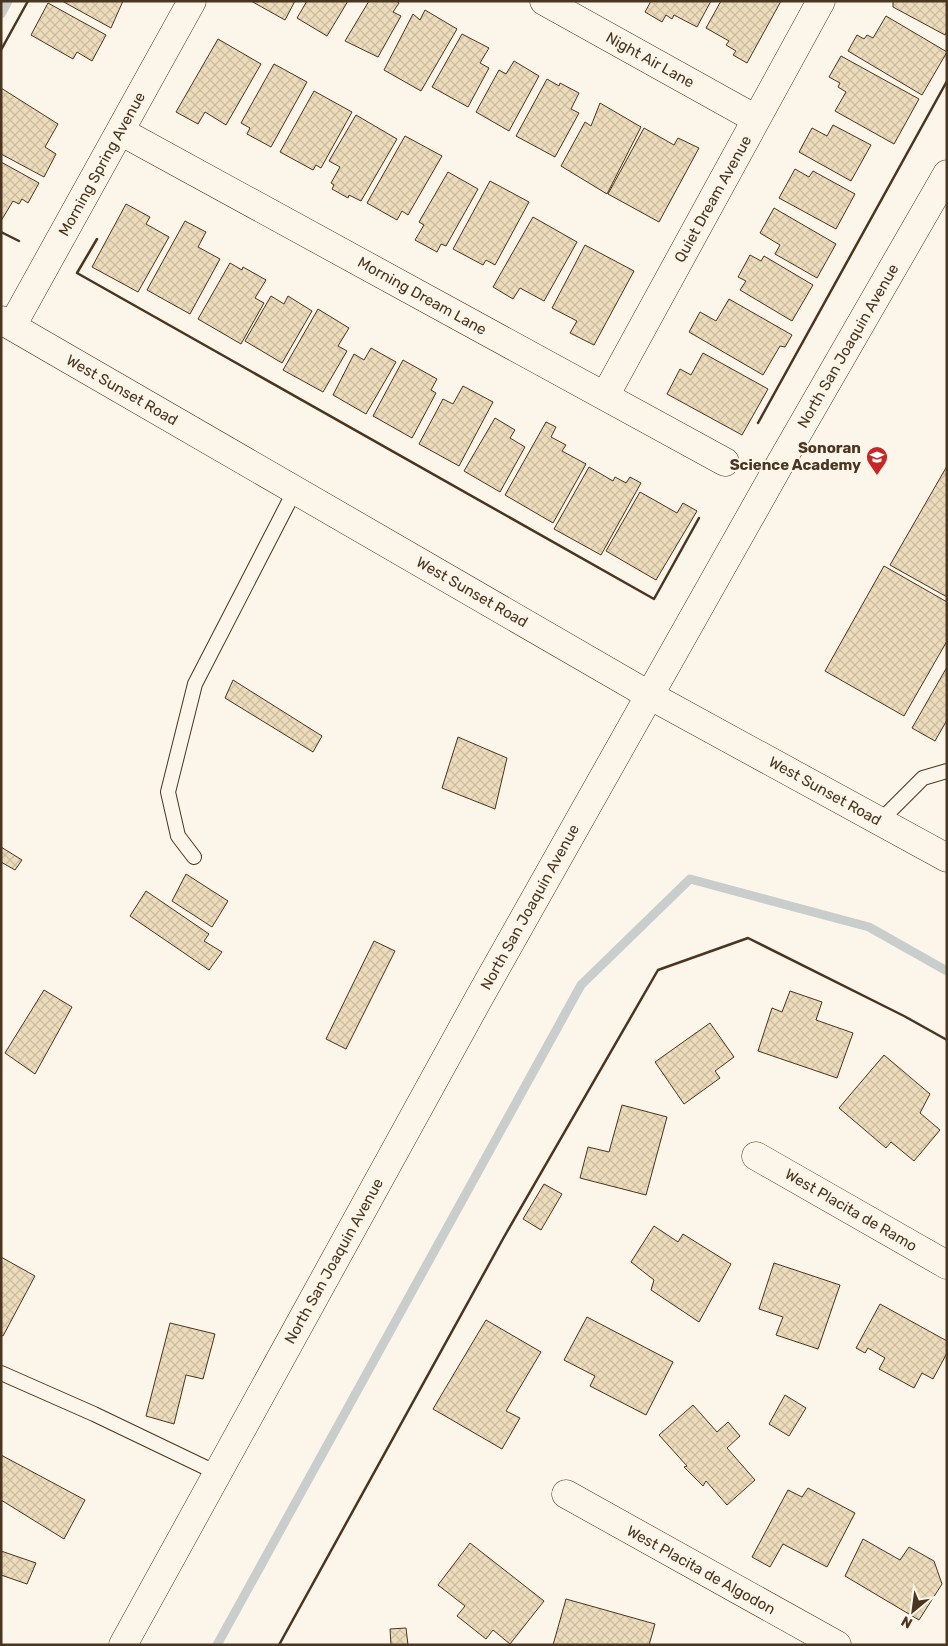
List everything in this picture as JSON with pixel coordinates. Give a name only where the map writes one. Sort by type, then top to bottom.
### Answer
[{"type":"street","name":"Morning Spring Avenue","points":[[6,323],[120,131],[192,1]]},
{"type":"street","name":"Night Air Lane","points":[[544,1],[756,119]]},
{"type":"street","name":"Quiet Dream Avenue","points":[[605,396],[821,1]]},
{"type":"street","name":"Morning Dream Lane","points":[[120,131],[725,462]]},
{"type":"street","name":"North San Joaquin Avenue","points":[[123,1645],[460,1032],[649,695],[777,469],[940,201],[947,174]]},
{"type":"street","name":"West Sunset Road","points":[[6,323],[649,695],[947,858]]},
{"type":"street","name":"West Placita de Ramo","points":[[756,1156],[947,1265]]},
{"type":"street","name":"West Placita de Algodon","points":[[566,1494],[836,1645]]},
{"type":"lane","points":[[194,857],[178,836],[168,792],[195,684],[295,490]]},
{"type":"lane","points":[[880,821],[923,778],[947,771]]},
{"type":"lane","points":[[1,1373],[94,1414],[217,1473]]},
{"type":"building","points":[[62,1],[123,1],[111,28]]},
{"type":"building","points":[[251,1],[295,1],[285,20]]},
{"type":"building","points":[[307,1],[348,1],[327,36],[297,18]]},
{"type":"building","points":[[369,1],[396,1],[399,3],[393,12],[401,16],[378,57],[345,41]]},
{"type":"building","points":[[651,1],[711,1],[697,27],[674,15],[672,19],[666,15],[662,22],[645,12]]},
{"type":"building","points":[[721,1],[781,1],[747,63],[733,55],[736,51],[726,45],[729,41],[706,28]]},
{"type":"building","points":[[893,1],[947,1],[947,31],[945,35],[893,7]]},
{"type":"building","points":[[48,3],[106,35],[92,61],[77,52],[73,59],[31,35]]},
{"type":"building","points":[[425,10],[457,29],[421,91],[384,70],[413,14],[420,20]]},
{"type":"building","points":[[886,16],[947,52],[922,95],[848,51],[857,35],[864,39],[867,35],[873,38]]},
{"type":"building","points":[[462,34],[489,48],[480,63],[489,68],[468,107],[432,87]]},
{"type":"building","points":[[218,39],[261,64],[226,125],[205,112],[198,124],[176,112]]},
{"type":"building","points":[[841,56],[919,99],[894,144],[835,111],[846,92],[838,87],[840,83],[829,77]]},
{"type":"building","points":[[514,61],[539,76],[509,131],[476,112],[499,70],[506,74]]},
{"type":"building","points":[[274,64],[307,82],[271,147],[247,134],[250,128],[241,123]]},
{"type":"building","points":[[547,79],[559,86],[560,83],[579,93],[571,109],[579,113],[555,157],[516,136]]},
{"type":"building","points":[[1,88],[58,124],[45,147],[56,154],[44,177],[1,154]]},
{"type":"building","points":[[314,91],[352,112],[321,168],[316,165],[313,170],[280,152]]},
{"type":"building","points":[[600,103],[641,127],[607,194],[561,166],[585,122],[591,126]]},
{"type":"building","points":[[356,115],[397,139],[361,201],[349,195],[348,198],[332,189],[334,185],[331,183],[340,167],[329,161]]},
{"type":"building","points":[[833,125],[871,145],[851,181],[799,152],[812,128],[827,136]]},
{"type":"building","points":[[644,128],[674,145],[678,138],[699,148],[659,222],[608,194]]},
{"type":"building","points":[[405,136],[442,156],[408,215],[402,211],[397,220],[367,203]]},
{"type":"building","points":[[1,162],[39,183],[28,203],[22,199],[19,204],[13,201],[1,221]]},
{"type":"building","points":[[795,169],[809,177],[813,171],[855,194],[836,229],[779,198]]},
{"type":"building","points":[[448,172],[478,189],[446,246],[441,244],[437,252],[415,240],[424,225],[419,222]]},
{"type":"building","points":[[490,181],[529,202],[495,265],[486,260],[483,265],[453,249]]},
{"type":"building","points":[[126,204],[150,217],[146,224],[169,237],[138,292],[92,267]]},
{"type":"building","points":[[774,208],[836,244],[817,278],[775,254],[780,245],[760,233]]},
{"type":"building","points":[[533,217],[577,242],[544,301],[520,288],[513,299],[493,287]]},
{"type":"building","points":[[185,221],[206,232],[198,247],[220,259],[190,314],[147,290]]},
{"type":"building","points":[[585,245],[634,271],[594,345],[570,333],[577,321],[552,308]]},
{"type":"building","points":[[750,255],[761,261],[764,256],[813,285],[792,321],[740,290],[746,281],[738,277]]},
{"type":"building","points":[[230,263],[242,270],[243,267],[266,280],[255,298],[264,303],[241,344],[198,319]]},
{"type":"building","points":[[271,296],[284,304],[288,296],[312,311],[282,363],[245,341]]},
{"type":"building","points":[[729,299],[792,335],[785,347],[780,346],[763,375],[689,332],[700,312],[716,321]]},
{"type":"building","points":[[318,309],[349,328],[338,346],[347,351],[323,392],[283,370]]},
{"type":"building","points":[[371,348],[396,362],[366,414],[333,395],[354,354],[364,360]]},
{"type":"building","points":[[703,353],[768,389],[742,435],[667,394],[680,369],[691,375]]},
{"type":"building","points":[[403,360],[437,379],[431,390],[436,393],[412,438],[373,416]]},
{"type":"building","points":[[463,386],[493,402],[459,466],[419,444],[443,399],[453,404]]},
{"type":"building","points":[[495,418],[515,430],[510,438],[525,447],[500,492],[464,471]]},
{"type":"building","points":[[546,422],[556,427],[551,437],[566,445],[562,451],[586,464],[553,523],[505,495]]},
{"type":"building","points":[[947,466],[947,597],[890,565]]},
{"type":"building","points":[[589,467],[613,481],[615,477],[626,483],[630,477],[641,483],[601,555],[554,529]]},
{"type":"building","points":[[640,492],[677,513],[683,503],[697,511],[656,580],[606,551]]},
{"type":"building","points":[[884,566],[947,602],[947,641],[904,716],[825,671]]},
{"type":"building","points":[[947,667],[947,720],[935,741],[912,728]]},
{"type":"building","points":[[233,680],[322,736],[313,752],[225,698]]},
{"type":"building","points":[[458,737],[507,758],[495,809],[442,788]]},
{"type":"building","points":[[1,847],[22,860],[15,870],[1,862]]},
{"type":"building","points":[[186,874],[228,901],[212,927],[172,901]]},
{"type":"building","points":[[146,891],[209,934],[204,941],[222,952],[209,970],[130,916]]},
{"type":"building","points":[[374,941],[395,951],[346,1049],[326,1039]]},
{"type":"building","points":[[44,990],[72,1007],[35,1074],[5,1053]]},
{"type":"building","points":[[790,991],[822,1002],[816,1020],[853,1033],[837,1078],[758,1051],[772,1008],[782,1012]]},
{"type":"building","points":[[710,1023],[734,1057],[715,1071],[720,1078],[684,1104],[655,1062]]},
{"type":"building","points":[[884,1055],[930,1094],[920,1113],[940,1130],[914,1161],[891,1142],[886,1148],[839,1108]]},
{"type":"building","points":[[622,1105],[667,1117],[646,1195],[580,1178],[588,1147],[609,1152]]},
{"type":"building","points":[[544,1184],[562,1194],[541,1230],[523,1219]]},
{"type":"building","points":[[654,1226],[678,1242],[683,1234],[731,1264],[699,1322],[651,1290],[654,1280],[631,1262]]},
{"type":"building","points":[[1,1257],[35,1276],[3,1336],[1,1335]]},
{"type":"building","points":[[774,1263],[840,1285],[818,1349],[776,1335],[783,1317],[759,1309]]},
{"type":"building","points":[[880,1304],[947,1341],[947,1353],[933,1379],[922,1373],[914,1388],[879,1369],[885,1358],[868,1348],[865,1353],[856,1348]]},
{"type":"building","points":[[587,1317],[673,1362],[646,1415],[590,1386],[595,1376],[564,1360]]},
{"type":"building","points":[[486,1320],[541,1352],[506,1411],[520,1418],[502,1449],[433,1409]]},
{"type":"building","points":[[170,1323],[215,1334],[203,1379],[186,1375],[174,1424],[146,1416]]},
{"type":"building","points":[[785,1395],[806,1408],[789,1436],[769,1424]]},
{"type":"building","points":[[693,1405],[717,1432],[728,1422],[740,1436],[727,1448],[755,1480],[727,1505],[706,1481],[703,1486],[684,1467],[687,1466],[659,1435]]},
{"type":"building","points":[[1,1455],[85,1500],[64,1539],[1,1500]]},
{"type":"building","points":[[808,1488],[855,1513],[827,1567],[783,1544],[770,1567],[752,1557],[788,1490],[802,1497]]},
{"type":"building","points":[[863,1539],[900,1560],[909,1547],[934,1561],[942,1584],[919,1620],[845,1576]]},
{"type":"building","points":[[470,1543],[544,1601],[510,1644],[493,1630],[486,1639],[457,1616],[465,1606],[438,1585]]},
{"type":"building","points":[[1,1551],[36,1563],[27,1584],[1,1575]]},
{"type":"building","points":[[566,1599],[655,1624],[649,1645],[553,1645]]},
{"type":"building","points":[[406,1628],[408,1645],[391,1645],[390,1629]]},
{"type":"waterway","points":[[1,14],[8,1]]},
{"type":"waterway","points":[[217,1645],[581,985],[690,879],[869,927],[947,971]]},
{"type":"wall","points":[[1,50],[28,1]]},
{"type":"wall","points":[[758,423],[947,81]]},
{"type":"wall","points":[[1,232],[19,241]]},
{"type":"wall","points":[[97,239],[77,273],[654,599],[699,518]]},
{"type":"wall","points":[[279,1645],[504,1237],[658,970],[748,938],[904,1016],[947,1040]]},
{"type":"place","name":"Sonoran Science Academy","points":[[877,476]]}]
